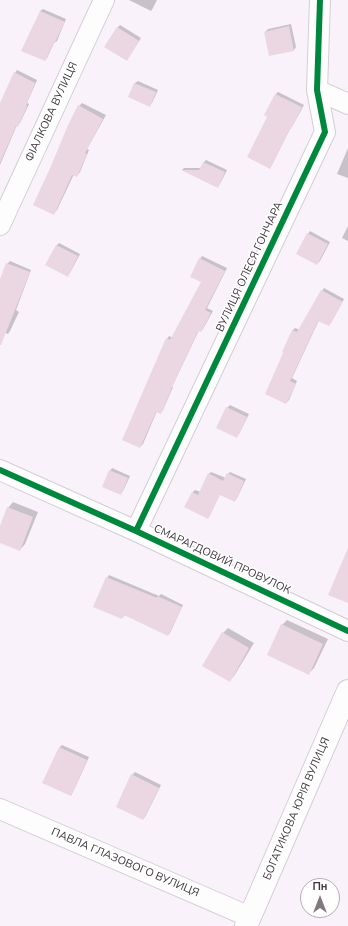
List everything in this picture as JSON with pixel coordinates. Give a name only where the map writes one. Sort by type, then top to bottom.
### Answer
[{"type":"street","name":"ФІАЛКОВА ВУЛИЦЯ","points":[[0,224],[104,0]]},
{"type":"street","name":"ВУЛИЦЯ ОЛЕСЯ ГОНЧАРА","points":[[136,531],[325,132],[317,90],[320,0]]},
{"type":"street","points":[[317,90],[348,104]]},
{"type":"street","name":"СМАРАГДОВИЙ ПРОВУЛОК","points":[[0,470],[136,531],[348,631]]},
{"type":"street","name":"БОГАТИКОВА ЮРІЯ ВУЛИЦЯ","points":[[248,922],[348,691]]},
{"type":"street","name":"ПАВЛА ГЛАЗОВОГО ВУЛИЦЯ","points":[[0,809],[248,922]]},
{"type":"building","points":[[40,11],[65,22],[45,61],[21,51]]},
{"type":"building","points":[[289,26],[294,51],[269,56],[264,32]]},
{"type":"building","points":[[117,27],[139,41],[127,61],[104,47]]},
{"type":"building","points":[[14,72],[35,83],[18,127],[16,126],[0,163],[0,103]]},
{"type":"building","points":[[134,83],[156,92],[150,107],[128,97]]},
{"type":"building","points":[[275,94],[302,107],[270,169],[247,157],[267,117],[264,115]]},
{"type":"building","points":[[78,105],[103,119],[85,153],[87,154],[77,177],[72,175],[54,215],[33,205]]},
{"type":"building","points":[[203,162],[225,172],[218,188],[181,170],[199,170]]},
{"type":"building","points":[[307,233],[328,244],[317,265],[296,254]]},
{"type":"building","points":[[56,245],[78,256],[68,277],[45,265]]},
{"type":"building","points":[[199,258],[225,271],[205,310],[211,313],[201,332],[198,331],[161,414],[156,412],[140,448],[122,440],[166,338],[170,340],[201,282],[190,277]]},
{"type":"building","points":[[6,263],[30,272],[0,345],[0,279]]},
{"type":"building","points":[[321,290],[343,302],[329,326],[318,321],[290,381],[296,384],[286,404],[265,394],[292,330],[297,332]]},
{"type":"building","points":[[226,407],[247,417],[237,438],[216,428]]},
{"type":"building","points":[[109,470],[128,478],[121,495],[102,487]]},
{"type":"building","points":[[208,473],[223,481],[227,473],[244,481],[235,502],[220,495],[208,519],[184,507],[192,492],[198,495]]},
{"type":"building","points":[[7,507],[33,517],[20,551],[0,543],[0,526]]},
{"type":"building","points":[[348,548],[348,603],[328,595]]},
{"type":"building","points":[[106,577],[182,607],[168,636],[124,615],[122,619],[93,607]]},
{"type":"building","points":[[281,624],[323,644],[309,675],[267,655]]},
{"type":"building","points":[[222,632],[249,648],[230,682],[202,666]]},
{"type":"building","points":[[59,747],[87,760],[71,796],[42,783]]},
{"type":"building","points":[[131,774],[159,788],[143,820],[116,807]]},
{"type":"cycle path","points":[[136,531],[325,132],[317,90],[320,0]]},
{"type":"cycle path","points":[[0,470],[136,531],[348,631]]}]
